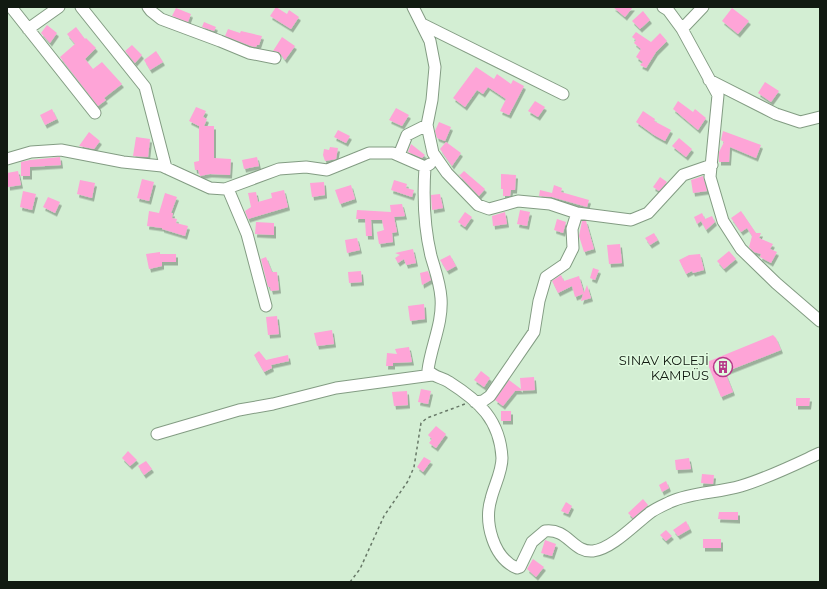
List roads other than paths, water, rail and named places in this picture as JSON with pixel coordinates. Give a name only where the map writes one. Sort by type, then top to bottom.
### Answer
[{"type":"street","points":[[11,7],[95,113]]},
{"type":"street","points":[[28,28],[59,7]]},
{"type":"street","points":[[81,7],[146,87],[166,168]]},
{"type":"street","points":[[148,7],[161,19],[220,40],[249,54],[275,58]]},
{"type":"street","points":[[413,7],[430,41],[435,67],[432,100],[427,125],[433,153],[447,173],[478,205],[489,209],[518,201],[550,204],[576,213],[631,220],[648,213],[683,175],[712,165]]},
{"type":"street","points":[[663,7],[668,10],[682,29],[718,95],[710,177],[723,222],[741,249],[776,284],[820,321]]},
{"type":"street","points":[[682,29],[703,7]]},
{"type":"street","points":[[422,24],[563,94]]},
{"type":"street","points":[[709,80],[776,114],[800,122],[820,116]]},
{"type":"street","points":[[399,155],[408,135],[427,125]]},
{"type":"street","points":[[7,159],[31,152],[62,150],[166,168],[210,188],[228,188],[279,169],[306,167],[327,170],[369,153],[393,152],[425,167]]},
{"type":"street","points":[[425,167],[439,160]]},
{"type":"street","points":[[425,167],[425,223],[431,256],[437,271],[441,298],[438,329],[428,370],[432,375]]},
{"type":"street","points":[[228,188],[247,234],[266,306]]},
{"type":"street","points":[[475,402],[483,401],[490,396],[534,332],[538,301],[546,277],[565,264],[573,248],[572,229],[576,213]]},
{"type":"street","points":[[157,434],[239,410],[273,404],[336,388],[432,375],[449,381],[485,410],[494,424],[502,459],[489,509],[490,530],[501,555],[511,566],[517,568],[523,562],[537,537],[545,531],[558,531],[585,551],[599,550],[625,533],[652,511],[670,502],[683,497],[742,486],[801,463],[820,453]]},
{"type":"place","name":"SINAV KOLEJİ KAMPÜS","points":[[723,367]]}]
